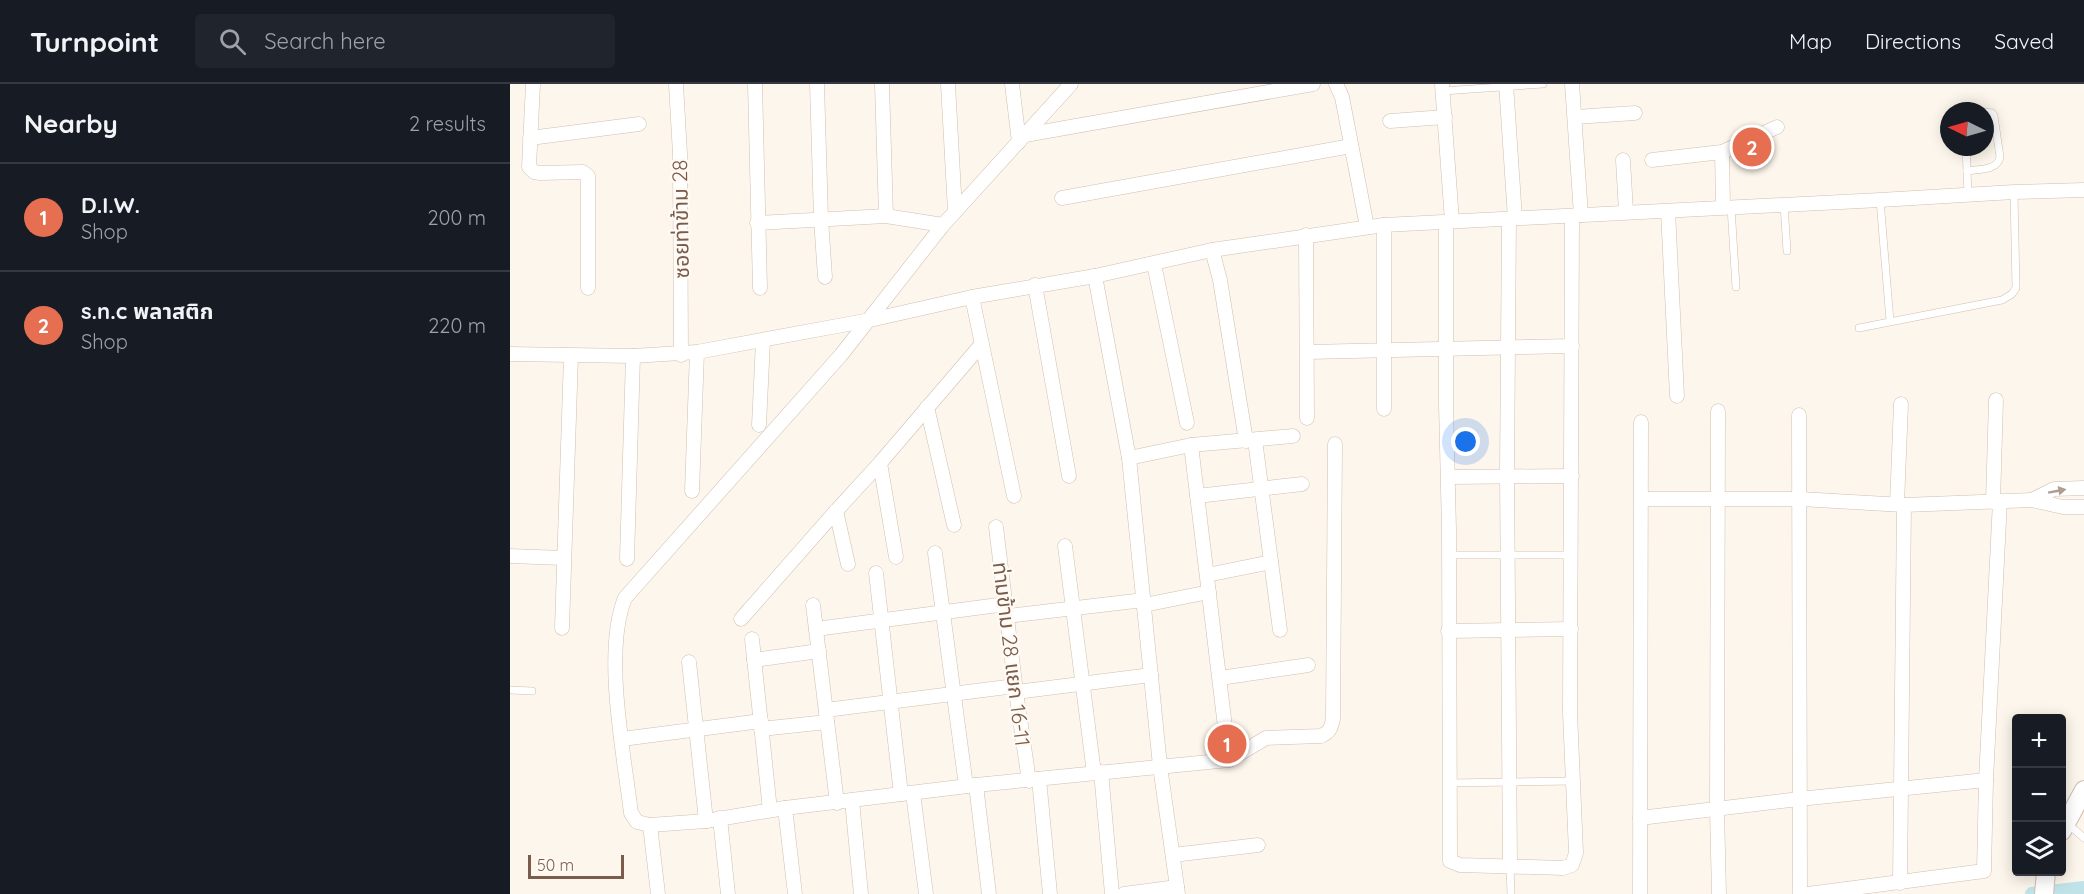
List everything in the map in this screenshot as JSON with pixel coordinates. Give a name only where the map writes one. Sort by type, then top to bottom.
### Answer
[{"type":"street","points":[[533,84],[530,167],[534,172],[583,172],[588,176],[588,288]]},
{"type":"street","name":"ซอยท่าข้าม 28","points":[[676,84],[680,154],[681,355]]},
{"type":"street","points":[[755,84],[760,288]]},
{"type":"street","points":[[817,84],[825,277]]},
{"type":"street","points":[[882,84],[886,216]]},
{"type":"street","points":[[948,84],[955,211]]},
{"type":"street","points":[[1012,84],[1022,139]]},
{"type":"street","points":[[1071,84],[943,225],[841,355],[624,598],[615,633],[617,695],[631,813],[637,822],[650,825],[713,819],[971,785],[1229,760],[1266,738],[1322,736],[1332,727],[1335,444]]},
{"type":"street","points":[[1022,139],[1313,84]]},
{"type":"street","points":[[1336,84],[1342,97],[1367,227]]},
{"type":"street","points":[[1442,87],[1449,221],[1446,348],[1449,477],[1450,861],[1460,865],[1563,868],[1572,865],[1575,853],[1571,629],[1572,346],[1576,215],[1575,117],[1572,84]]},
{"type":"street","points":[[1506,85],[1512,219],[1507,476],[1510,630],[1510,866]]},
{"type":"street","points":[[1575,117],[1635,113]]},
{"type":"street","points":[[1390,121],[1445,117]]},
{"type":"street","points":[[530,138],[639,124]]},
{"type":"street","points":[[1652,160],[1722,152],[1777,127]]},
{"type":"street","points":[[1062,198],[1351,146]]},
{"type":"street","points":[[1722,152],[1727,207]]},
{"type":"street","points":[[1623,160],[1626,212]]},
{"type":"street","points":[[510,354],[681,355],[870,320],[972,297],[1095,276],[1212,250],[1384,225],[2084,190]]},
{"type":"street","points":[[1668,211],[1677,396]]},
{"type":"street","points":[[757,223],[886,216],[943,225]]},
{"type":"street","points":[[1384,225],[1384,409]]},
{"type":"street","points":[[1306,235],[1307,418]]},
{"type":"street","points":[[1212,250],[1220,280],[1261,489],[1280,630]]},
{"type":"street","points":[[1155,264],[1187,423]]},
{"type":"street","points":[[1095,276],[1129,458],[1160,766],[1178,891],[1124,894]]},
{"type":"street","points":[[1035,285],[1069,476]]},
{"type":"street","points":[[972,297],[1014,496]]},
{"type":"street","points":[[759,425],[763,341]]},
{"type":"street","points":[[741,619],[880,464],[981,345]]},
{"type":"street","points":[[1308,352],[1572,346]]},
{"type":"street","points":[[692,491],[697,352]]},
{"type":"street","points":[[562,628],[571,356]]},
{"type":"street","points":[[627,559],[633,356]]},
{"type":"street","points":[[1808,894],[1984,871],[1996,502],[1996,400]]},
{"type":"street","points":[[1900,883],[1901,404]]},
{"type":"street","points":[[927,407],[954,525]]},
{"type":"street","points":[[1718,411],[1717,810],[1719,894]]},
{"type":"street","points":[[1799,415],[1800,894]]},
{"type":"street","points":[[1640,894],[1641,422]]},
{"type":"street","points":[[1129,458],[1191,445],[1293,436]]},
{"type":"street","points":[[1191,445],[1229,760]]},
{"type":"street","points":[[880,464],[896,557]]},
{"type":"street","points":[[1449,477],[1572,476]]},
{"type":"street","points":[[1197,496],[1302,484]]},
{"type":"street","points":[[2032,500],[2054,489],[2084,488]]},
{"type":"street","points":[[1641,499],[1800,499],[1900,505],[2032,500],[2063,507],[2084,507]]},
{"type":"street","points":[[836,511],[848,564]]},
{"type":"street","name":"ท่ามข้าม 28 แยก 16-11","points":[[996,527],[1016,689],[1034,780],[1050,894]]},
{"type":"street","points":[[1065,546],[1112,894]]},
{"type":"street","points":[[935,553],[954,693],[989,894]]},
{"type":"street","points":[[510,556],[563,558]]},
{"type":"street","points":[[1207,575],[1271,562]]},
{"type":"street","points":[[876,573],[891,702],[926,894]]},
{"type":"street","points":[[816,629],[943,613],[1072,609],[1144,602],[1209,592]]},
{"type":"street","points":[[813,605],[837,803]]},
{"type":"street","points":[[1448,631],[1571,629]]},
{"type":"street","points":[[752,639],[770,810]]},
{"type":"street","points":[[754,660],[819,651]]},
{"type":"street","points":[[689,662],[696,730],[728,894]]},
{"type":"street","points":[[1220,678],[1308,665]]},
{"type":"street","points":[[622,739],[827,716],[891,702],[954,693],[1082,684],[1151,675]]},
{"type":"street","points":[[1640,818],[1986,780]]},
{"type":"street","points":[[2066,823],[2084,790]]},
{"type":"street","points":[[852,801],[861,894]]},
{"type":"street","points":[[785,808],[795,894]]},
{"type":"street","points":[[650,825],[658,894]]},
{"type":"street","points":[[1173,855],[1258,845]]},
{"type":"street","points":[[2044,894],[2046,876]]},
{"type":"lane","points":[[1442,87],[1543,84]]},
{"type":"lane","points":[[1967,171],[1993,167],[1998,162],[2000,157],[1994,116]]},
{"type":"lane","points":[[1966,156],[1968,194]]},
{"type":"lane","points":[[1859,328],[2002,300],[2012,294],[2016,288],[2017,273],[2014,192]]},
{"type":"lane","points":[[1880,201],[1890,321]]},
{"type":"lane","points":[[1784,204],[1787,251]]},
{"type":"lane","points":[[1727,207],[1736,287]]},
{"type":"lane","points":[[1449,555],[1572,555]]},
{"type":"lane","points":[[510,690],[532,691]]},
{"type":"lane","points":[[1449,783],[1572,781]]},
{"type":"lane","points":[[2066,828],[2084,838]]},
{"type":"lane","points":[[1510,866],[1511,894]]},
{"type":"waterway","points":[[2032,894],[2084,888]]},
{"type":"place","name":"s.n.c พลาสติก","points":[[1752,147]]},
{"type":"place","name":"D.I.W.","points":[[1227,744]]}]
